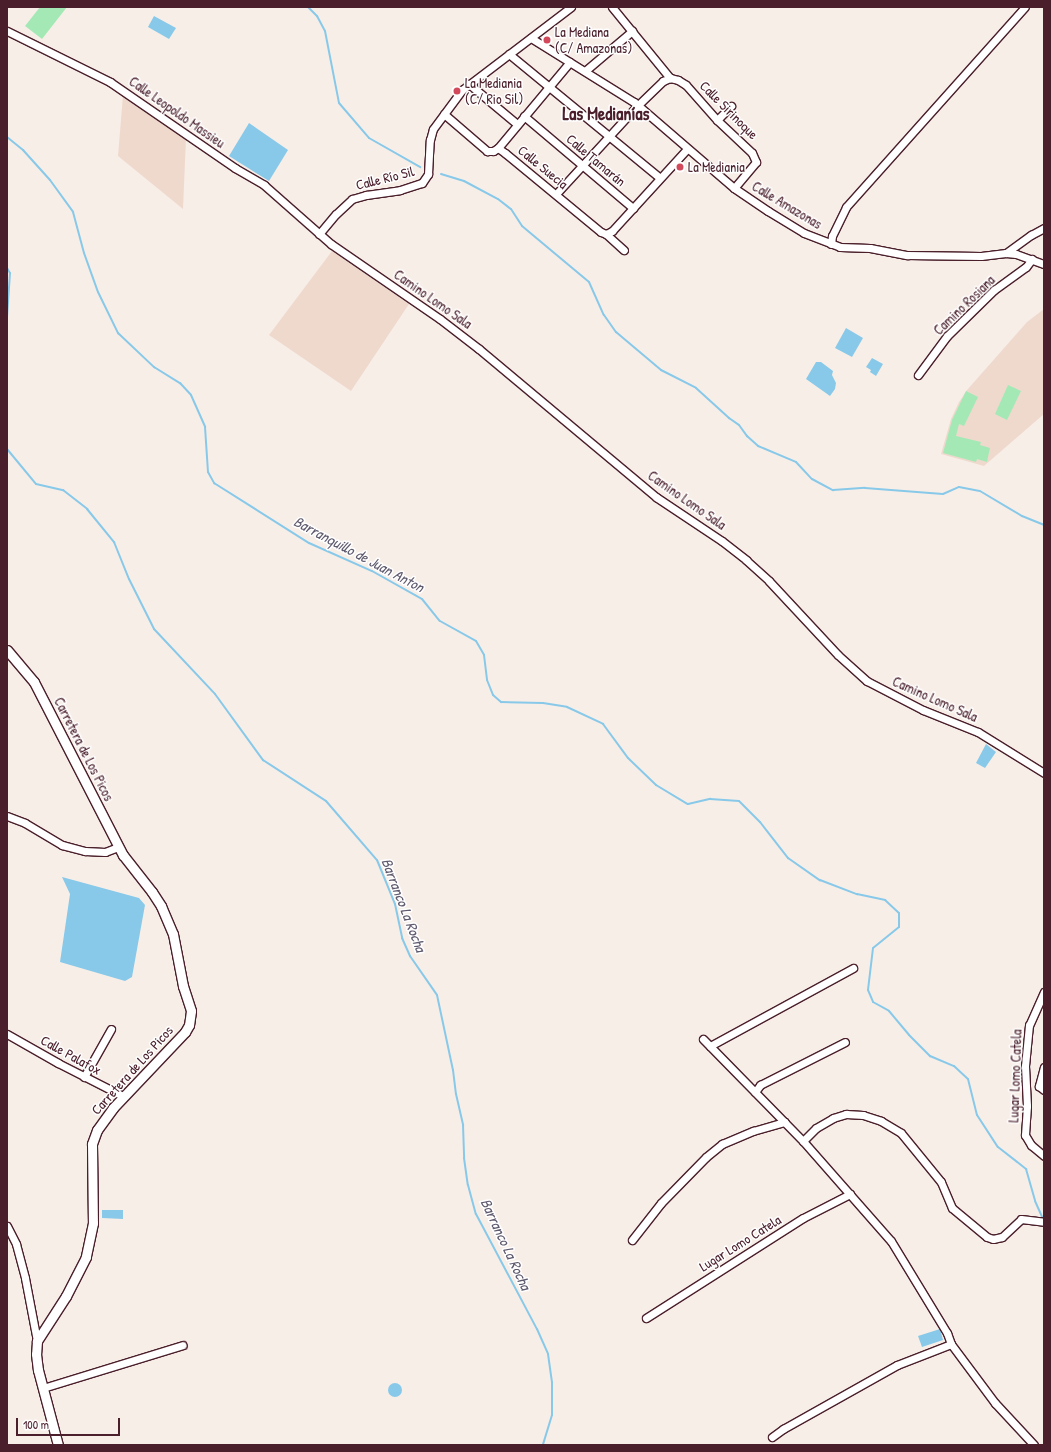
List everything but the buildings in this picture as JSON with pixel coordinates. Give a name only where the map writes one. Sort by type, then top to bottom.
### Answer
[{"type":"main road","name":"Carretera de Los Picos","points":[[7,650],[34,682],[118,847],[152,892],[167,919],[173,934],[191,1011],[189,1026],[185,1032],[123,1096],[97,1130],[92,1144],[93,1223],[86,1257],[66,1296],[38,1341]]},
{"type":"main road","points":[[38,1341],[36,1354],[58,1445]]},
{"type":"street","name":"Calle Río Sil","points":[[319,234],[336,214],[352,199],[366,194],[400,190],[422,183],[428,174],[430,140],[433,129],[469,84],[571,7]]},
{"type":"street","points":[[556,194],[637,106],[663,81],[670,78],[612,7]]},
{"type":"street","points":[[831,244],[832,236],[846,207],[1025,7]]},
{"type":"street","name":"Calle Leopoldo Massieu","points":[[7,31],[110,82],[128,93],[219,157],[264,185],[319,234]]},
{"type":"street","points":[[586,72],[632,31]]},
{"type":"street","name":"Calle Amazonas","points":[[531,38],[637,106],[734,188],[804,233],[831,244],[907,256],[981,256],[1006,253]]},
{"type":"street","points":[[510,54],[660,178]]},
{"type":"street","points":[[498,148],[570,62]]},
{"type":"street","name":"Calle Sirinoque","points":[[670,78],[678,80],[686,85],[717,120],[755,157],[756,162],[734,188]]},
{"type":"street","points":[[469,84],[517,124]]},
{"type":"street","points":[[717,120],[731,106]]},
{"type":"street","name":"Calle Suecia","points":[[444,114],[487,151],[493,151],[498,148],[624,250]]},
{"type":"street","name":"Calle Tamarán","points":[[524,116],[633,208]]},
{"type":"street","points":[[606,234],[612,231],[687,149]]},
{"type":"street","points":[[1006,253],[1031,235],[1044,228]]},
{"type":"street","name":"Camino Lomo Sala","points":[[319,234],[331,244],[446,323],[656,497],[722,541],[746,560],[769,581],[838,655],[867,681],[923,710],[978,732],[1044,773]]},
{"type":"street","points":[[1006,253],[1032,259],[1044,264]]},
{"type":"street","name":"Camino Rosiana","points":[[918,375],[947,336],[994,290],[1026,267],[1032,259]]},
{"type":"street","points":[[7,816],[25,824],[62,845],[85,851],[105,852],[118,847]]},
{"type":"street","points":[[710,1046],[853,968]]},
{"type":"street","name":"Lugar Lomo Catela","points":[[1044,992],[1029,1025],[1025,1066],[1027,1106],[1025,1135],[1031,1145],[1044,1156]]},
{"type":"street","points":[[84,1077],[111,1029]]},
{"type":"street","name":"Calle Palafox","points":[[7,1034],[84,1077],[123,1096]]},
{"type":"street","points":[[703,1039],[803,1141],[891,1241],[947,1334],[951,1344],[1000,1409],[1034,1445]]},
{"type":"street","points":[[756,1092],[760,1084],[845,1042]]},
{"type":"street","points":[[1044,1067],[1039,1086],[1044,1090]]},
{"type":"street","points":[[803,1141],[816,1128],[833,1118],[846,1114],[863,1115],[881,1121],[901,1133],[941,1182],[952,1208],[987,1237],[993,1239],[1002,1237],[1021,1219],[1044,1222]]},
{"type":"street","points":[[632,1240],[661,1203],[706,1157],[722,1144],[753,1131],[785,1122]]},
{"type":"street","name":"Lugar Lomo Catela","points":[[646,1318],[803,1218],[850,1194]]},
{"type":"street","points":[[7,1226],[16,1244],[25,1278],[38,1341]]},
{"type":"street","points":[[772,1437],[783,1429],[896,1366],[951,1344]]},
{"type":"street","points":[[43,1388],[183,1345]]},
{"type":"shaded area","points":[[123,95],[186,138],[183,209],[118,156]]},
{"type":"shaded area","points":[[332,251],[409,304],[351,391],[269,335]]},
{"type":"shaded area","points":[[1044,309],[1044,414],[984,466],[941,454],[951,419],[959,402],[967,390],[1027,322]]},
{"type":"green space","points":[[40,7],[67,7],[42,39],[25,26]]},
{"type":"green space","points":[[1008,385],[1021,391],[1007,420],[995,414]]},
{"type":"green space","points":[[966,391],[978,397],[964,426],[959,424],[956,436],[981,442],[980,445],[990,448],[987,462],[977,459],[976,462],[943,453],[952,420]]},
{"type":"water","points":[[154,16],[176,28],[169,39],[148,27]]},
{"type":"water","points":[[249,123],[288,150],[269,181],[229,156]]},
{"type":"water","points":[[846,328],[863,338],[852,357],[835,348]]},
{"type":"water","points":[[872,358],[883,364],[876,376],[866,367]]},
{"type":"water","points":[[816,362],[821,362],[833,371],[832,375],[836,383],[835,389],[830,396],[806,379]]},
{"type":"water","points":[[986,744],[996,752],[985,768],[976,763]]},
{"type":"water","points":[[62,877],[139,898],[145,905],[132,977],[125,981],[60,962],[70,894]]},
{"type":"water","points":[[102,1210],[123,1210],[123,1219],[102,1218]]},
{"type":"water","points":[[940,1329],[943,1340],[922,1347],[918,1336]]},
{"type":"water","points":[[395,1383],[400,1385],[402,1390],[400,1395],[395,1397],[390,1395],[388,1390],[390,1385]]},
{"type":"waterway","points":[[308,7],[317,16],[325,31],[339,103],[369,138],[420,167]]},
{"type":"waterway","name":"Barranquillo de Juan Anton","points":[[7,137],[23,150],[50,180],[73,212],[84,253],[98,292],[118,333],[154,367],[180,383],[191,395],[205,427],[208,472],[214,483],[309,543],[372,571],[422,599],[440,621],[476,641],[484,655],[487,680],[493,695],[501,702],[543,703],[567,707],[603,724],[628,758],[656,785],[688,804],[710,799],[739,801],[760,822],[788,858],[820,880],[857,894],[885,900],[899,913],[899,927],[873,948],[868,990],[873,1002],[889,1011],[909,1035],[930,1056],[954,1066],[968,1079],[977,1115],[998,1147],[1026,1169],[1035,1201],[1043,1219]]},
{"type":"waterway","points":[[441,174],[464,181],[498,199],[511,209],[522,226],[589,282],[604,315],[616,332],[661,370],[696,388],[729,418],[739,425],[747,436],[758,446],[796,462],[812,479],[833,490],[865,488],[943,494],[959,487],[980,491],[1022,516],[1044,525]]},
{"type":"waterway","name":"Barranco La Rocha","points":[[7,268],[10,273],[7,317]]},
{"type":"waterway","name":"Barranco La Rocha","points":[[7,449],[36,484],[63,490],[87,509],[114,542],[129,579],[154,629],[215,694],[263,760],[326,801],[377,860],[395,904],[402,938],[410,956],[437,995],[463,1125],[464,1158],[468,1185],[476,1214],[537,1329],[548,1354],[552,1382],[552,1415],[543,1445]]},
{"type":"place","name":"La Mediana (C/ Amazonas)","points":[[547,40]]},
{"type":"place","name":"La Mediania (C/ Rio Sil)","points":[[457,91]]},
{"type":"place","name":"La Mediania","points":[[680,167]]},
{"type":"district","name":"Las Medianías","points":[[606,114]]}]
